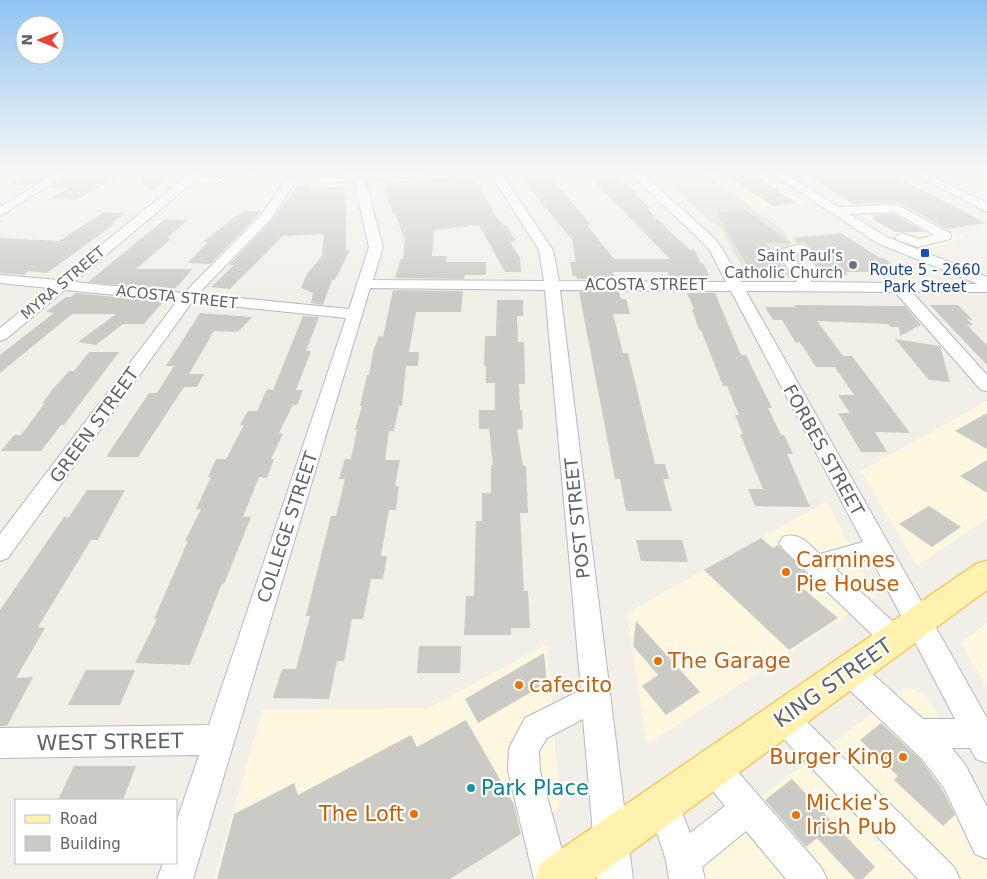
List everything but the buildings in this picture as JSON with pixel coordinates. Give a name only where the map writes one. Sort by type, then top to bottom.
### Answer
[{"type":"main road","name":"KING STREET","points":[[557,879],[613,860],[663,803],[906,630],[983,582]]},
{"type":"street","name":"MYRA STREET","points":[[0,336],[146,214]]},
{"type":"street","name":"GREEN STREET","points":[[0,552],[188,298],[268,214]]},
{"type":"street","name":"COLLEGE STREET","points":[[175,879],[365,284],[376,246],[368,214]]},
{"type":"street","name":"POST STREET","points":[[522,214],[546,250],[552,285],[613,860]]},
{"type":"street","name":"FORBES STREET","points":[[680,214],[708,240],[735,286],[877,547],[906,630],[983,741]]},
{"type":"street","points":[[842,214],[886,241],[987,282]]},
{"type":"street","points":[[852,220],[907,215],[932,228],[886,241]]},
{"type":"street","points":[[802,248],[784,253],[803,281]]},
{"type":"street","points":[[910,252],[945,287]]},
{"type":"street","name":"ACOSTA STREET","points":[[0,279],[355,314]]},
{"type":"street","name":"ACOSTA STREET","points":[[365,284],[735,286],[803,281],[899,287],[987,288]]},
{"type":"street","points":[[899,287],[946,338],[948,345],[987,386]]},
{"type":"street","points":[[971,288],[987,302]]},
{"type":"street","points":[[792,543],[816,565],[906,630]]},
{"type":"street","points":[[816,565],[877,547]]},
{"type":"street","points":[[849,671],[933,748],[956,777],[987,842]]},
{"type":"street","points":[[552,879],[524,771],[524,748],[536,728],[596,697]]},
{"type":"street","points":[[783,718],[942,879]]},
{"type":"street","points":[[917,734],[983,741]]},
{"type":"street","name":"WEST STREET","points":[[0,743],[219,740]]},
{"type":"street","points":[[714,768],[810,879]]},
{"type":"street","points":[[663,803],[685,869],[749,808]]},
{"type":"shaded area","points":[[703,214],[759,214],[782,229],[813,278],[748,278],[721,229]]},
{"type":"shaded area","points":[[859,214],[917,214],[967,237],[929,249],[892,234]]},
{"type":"shaded area","points":[[987,401],[987,519],[917,566],[861,471]]},
{"type":"shaded area","points":[[827,501],[876,596],[647,745],[627,613]]},
{"type":"shaded area","points":[[987,623],[987,688],[961,643]]},
{"type":"shaded area","points":[[547,644],[560,807],[448,879],[214,879],[263,709],[429,708]]},
{"type":"shaded area","points":[[907,687],[925,694],[930,701],[987,815],[987,879],[673,879],[670,866]]},
{"type":"place","name":"Route 5 - 2660 Park Street","points":[[925,253]]},
{"type":"place","name":"Saint Paul's Catholic Church","points":[[853,265]]},
{"type":"place","name":"Carmines Pie House","points":[[786,572]]},
{"type":"place","name":"The Garage","points":[[658,661]]},
{"type":"place","name":"cafecito","points":[[519,685]]},
{"type":"place","name":"Burger King","points":[[903,757]]},
{"type":"place","name":"Park Place","points":[[471,788]]},
{"type":"place","name":"The Loft","points":[[414,814]]},
{"type":"place","name":"Mickie's Irish Pub","points":[[796,815]]}]
